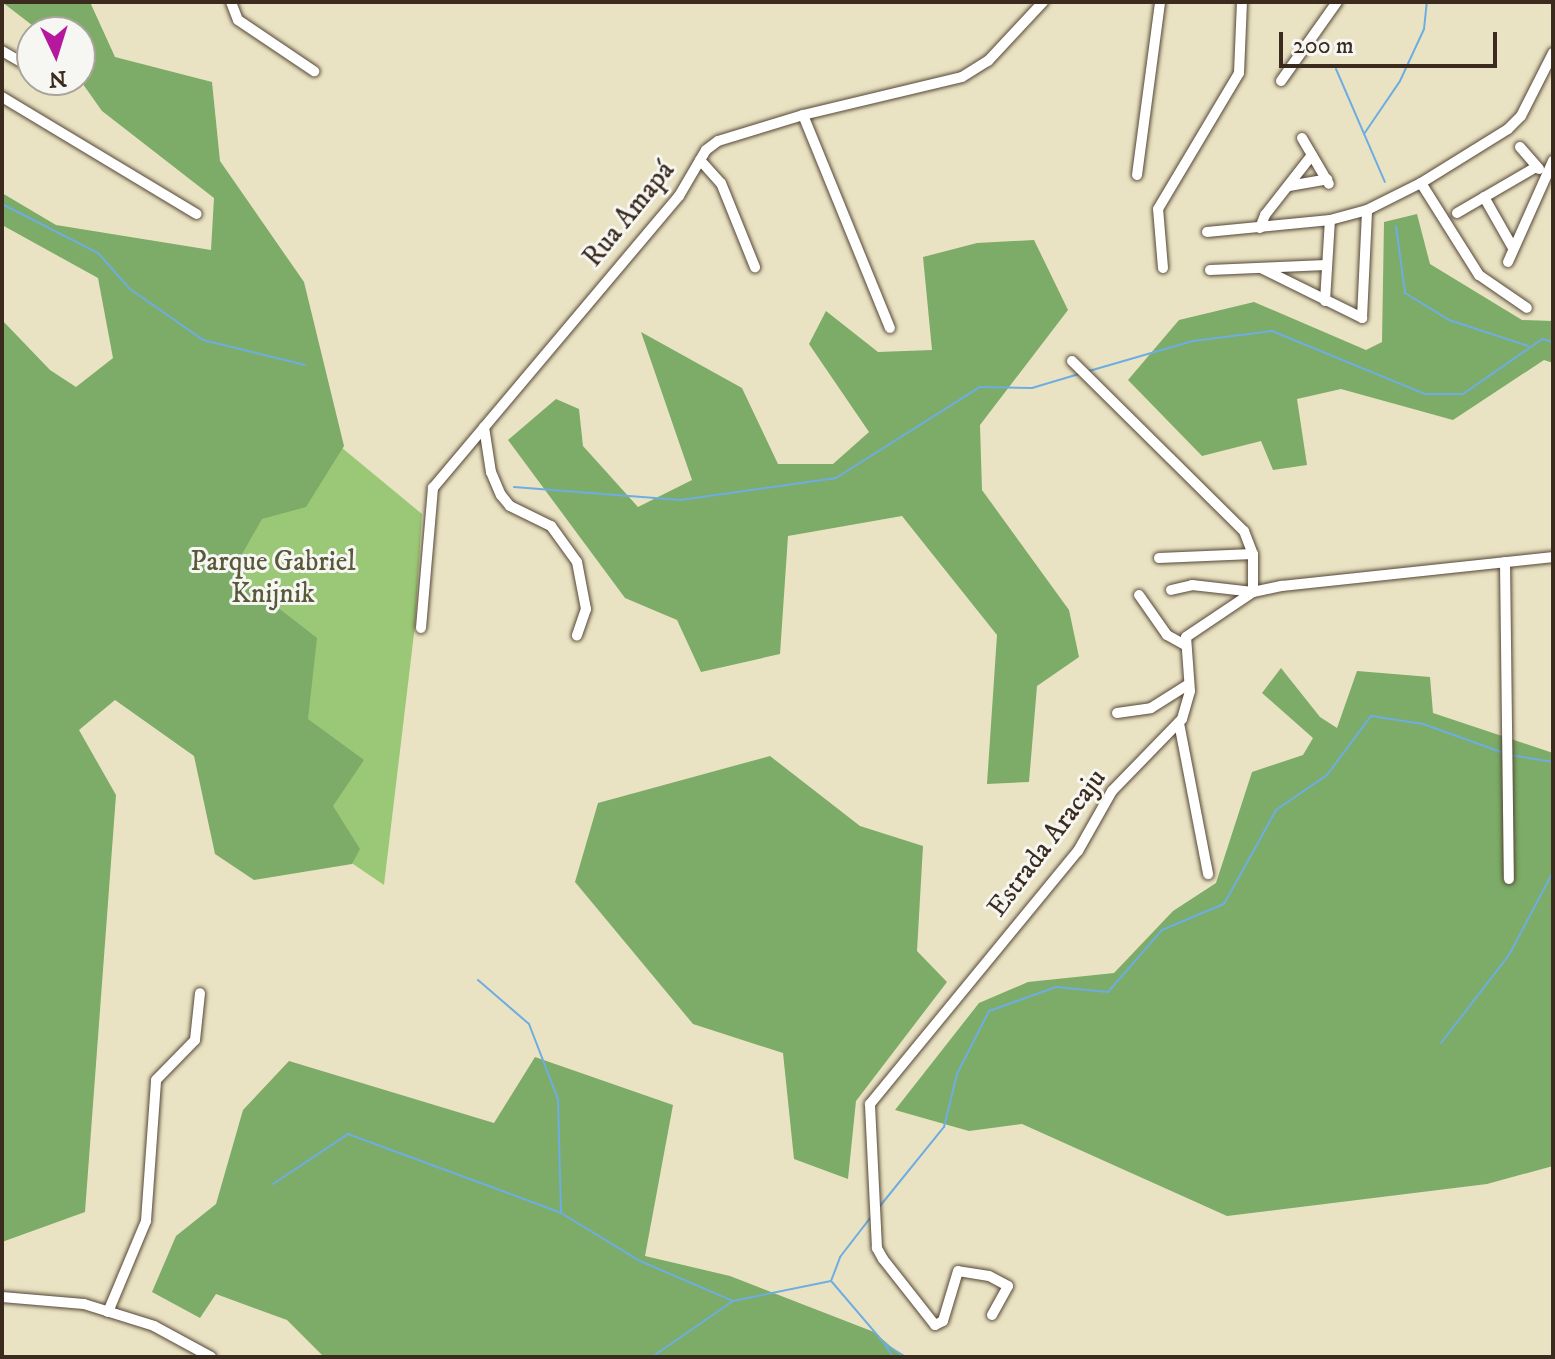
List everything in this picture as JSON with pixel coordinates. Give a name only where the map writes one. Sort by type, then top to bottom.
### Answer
[{"type":"street","points":[[231,2],[238,20],[314,71]]},
{"type":"street","name":"Rua Amapá","points":[[421,628],[428,499],[484,427],[679,196],[700,160],[718,141],[803,115],[962,77],[988,61],[1043,2]]},
{"type":"street","points":[[1137,175],[1160,2]]},
{"type":"street","points":[[1163,268],[1156,214],[1239,73],[1242,2]]},
{"type":"street","points":[[1281,81],[1337,2]]},
{"type":"street","points":[[1207,232],[1330,220],[1367,210],[1421,183],[1508,129],[1521,116],[1553,53]]},
{"type":"street","points":[[2,97],[197,214]]},
{"type":"street","points":[[803,115],[890,328]]},
{"type":"street","points":[[1508,129],[1536,167],[1547,173]]},
{"type":"street","points":[[1289,186],[1328,182],[1302,138]]},
{"type":"street","points":[[1260,228],[1312,155]]},
{"type":"street","points":[[700,160],[721,183],[755,267]]},
{"type":"street","points":[[1508,262],[1553,161]]},
{"type":"street","points":[[1457,213],[1536,167]]},
{"type":"street","points":[[1421,183],[1479,275],[1527,308]]},
{"type":"street","points":[[1484,197],[1513,248]]},
{"type":"street","points":[[1261,268],[1362,318],[1367,210]]},
{"type":"street","points":[[1325,301],[1330,220]]},
{"type":"street","points":[[1210,270],[1326,265]]},
{"type":"street","points":[[1072,361],[1231,516],[1253,554],[1253,592]]},
{"type":"street","points":[[484,427],[491,472],[501,495],[510,506],[551,526],[577,562],[586,609],[577,635]]},
{"type":"street","points":[[1159,558],[1253,554]]},
{"type":"street","points":[[1171,590],[1192,585],[1253,592],[1553,557]]},
{"type":"street","points":[[1505,562],[1509,879]]},
{"type":"street","points":[[1208,874],[1179,723],[1189,684],[1186,637],[1253,592]]},
{"type":"street","points":[[1139,595],[1167,635],[1185,645]]},
{"type":"street","points":[[1117,713],[1151,708],[1189,684]]},
{"type":"street","name":"Estrada Aracaju","points":[[992,1315],[1008,1286],[989,1276],[958,1271],[943,1321],[940,1325],[929,1321],[877,1248],[870,1104],[1078,851],[1112,791],[1179,723]]},
{"type":"street","points":[[108,1312],[146,1221],[156,1080],[195,1040],[200,993]]},
{"type":"street","points":[[2,1297],[84,1304],[154,1326],[211,1357]]},
{"type":"green space","points":[[2,2],[90,2],[115,57],[212,82],[220,161],[304,282],[344,446],[306,507],[262,519],[232,572],[317,638],[308,719],[364,760],[333,806],[360,849],[352,864],[254,880],[215,854],[194,756],[115,700],[79,730],[116,795],[85,1212],[2,1242],[2,320],[50,370],[76,387],[113,358],[98,278],[2,225],[2,193],[56,225],[211,250],[214,198],[102,111],[91,96],[96,96],[96,16],[20,16]]},
{"type":"green space","points":[[1417,214],[1430,264],[1522,320],[1553,321],[1553,363],[1544,360],[1453,420],[1341,389],[1297,399],[1307,465],[1273,470],[1261,441],[1202,456],[1128,380],[1179,320],[1254,302],[1366,350],[1382,342],[1384,222]]},
{"type":"green space","points":[[1034,240],[1068,310],[980,425],[982,490],[1069,610],[1079,657],[1037,686],[1029,782],[987,784],[997,635],[902,516],[788,536],[780,654],[701,672],[677,620],[625,598],[508,440],[556,399],[579,409],[583,446],[638,507],[692,480],[641,332],[742,388],[778,464],[833,464],[869,432],[809,344],[826,311],[878,352],[932,350],[923,257],[977,243]]},
{"type":"green space","name":"Parque Gabriel Knijnik","points":[[272,390],[422,514],[415,625],[384,885],[194,756],[2,505]]},
{"type":"green space","points":[[1281,668],[1320,717],[1337,728],[1357,671],[1430,677],[1433,713],[1553,753],[1553,1166],[1487,1184],[1227,1216],[1022,1124],[969,1131],[895,1110],[979,1003],[1028,982],[1114,973],[1173,911],[1216,883],[1252,772],[1303,755],[1313,738],[1262,693]]},
{"type":"green space","points":[[770,756],[860,826],[923,846],[917,951],[947,982],[856,1101],[848,1179],[794,1159],[783,1053],[693,1024],[575,882],[598,803]]},
{"type":"green space","points":[[535,1057],[673,1105],[645,1256],[730,1276],[874,1332],[903,1357],[324,1357],[287,1320],[216,1294],[200,1318],[152,1292],[176,1236],[216,1204],[243,1110],[289,1061],[494,1123]]},
{"type":"waterway","points":[[1364,134],[1400,81],[1424,29],[1427,2]]},
{"type":"waterway","points":[[1336,69],[1385,182]]},
{"type":"waterway","points":[[2,204],[98,253],[130,289],[203,340],[305,365]]},
{"type":"waterway","points":[[1396,226],[1405,293],[1449,320],[1528,346]]},
{"type":"waterway","points":[[1089,371],[1193,341],[1272,331],[1425,394],[1463,394],[1542,339],[1553,342]]},
{"type":"waterway","points":[[514,487],[680,500],[836,478],[980,387],[1032,388],[1079,374]]},
{"type":"waterway","points":[[880,1206],[944,1127],[957,1074],[989,1011],[1056,987],[1108,992],[1162,930],[1224,904],[1276,810],[1327,775],[1371,716],[1423,724],[1504,753]]},
{"type":"waterway","points":[[1511,755],[1553,762]]},
{"type":"waterway","points":[[1441,1043],[1509,955],[1553,872]]},
{"type":"waterway","points":[[478,980],[529,1024],[558,1099],[561,1213]]},
{"type":"waterway","points":[[273,1184],[348,1134],[561,1213],[640,1261],[733,1301]]},
{"type":"waterway","points":[[652,1357],[733,1301],[831,1281],[840,1257],[871,1217]]},
{"type":"waterway","points":[[832,1282],[885,1344],[906,1357]]},
{"type":"waterway","points":[[885,1345],[893,1357]]}]
